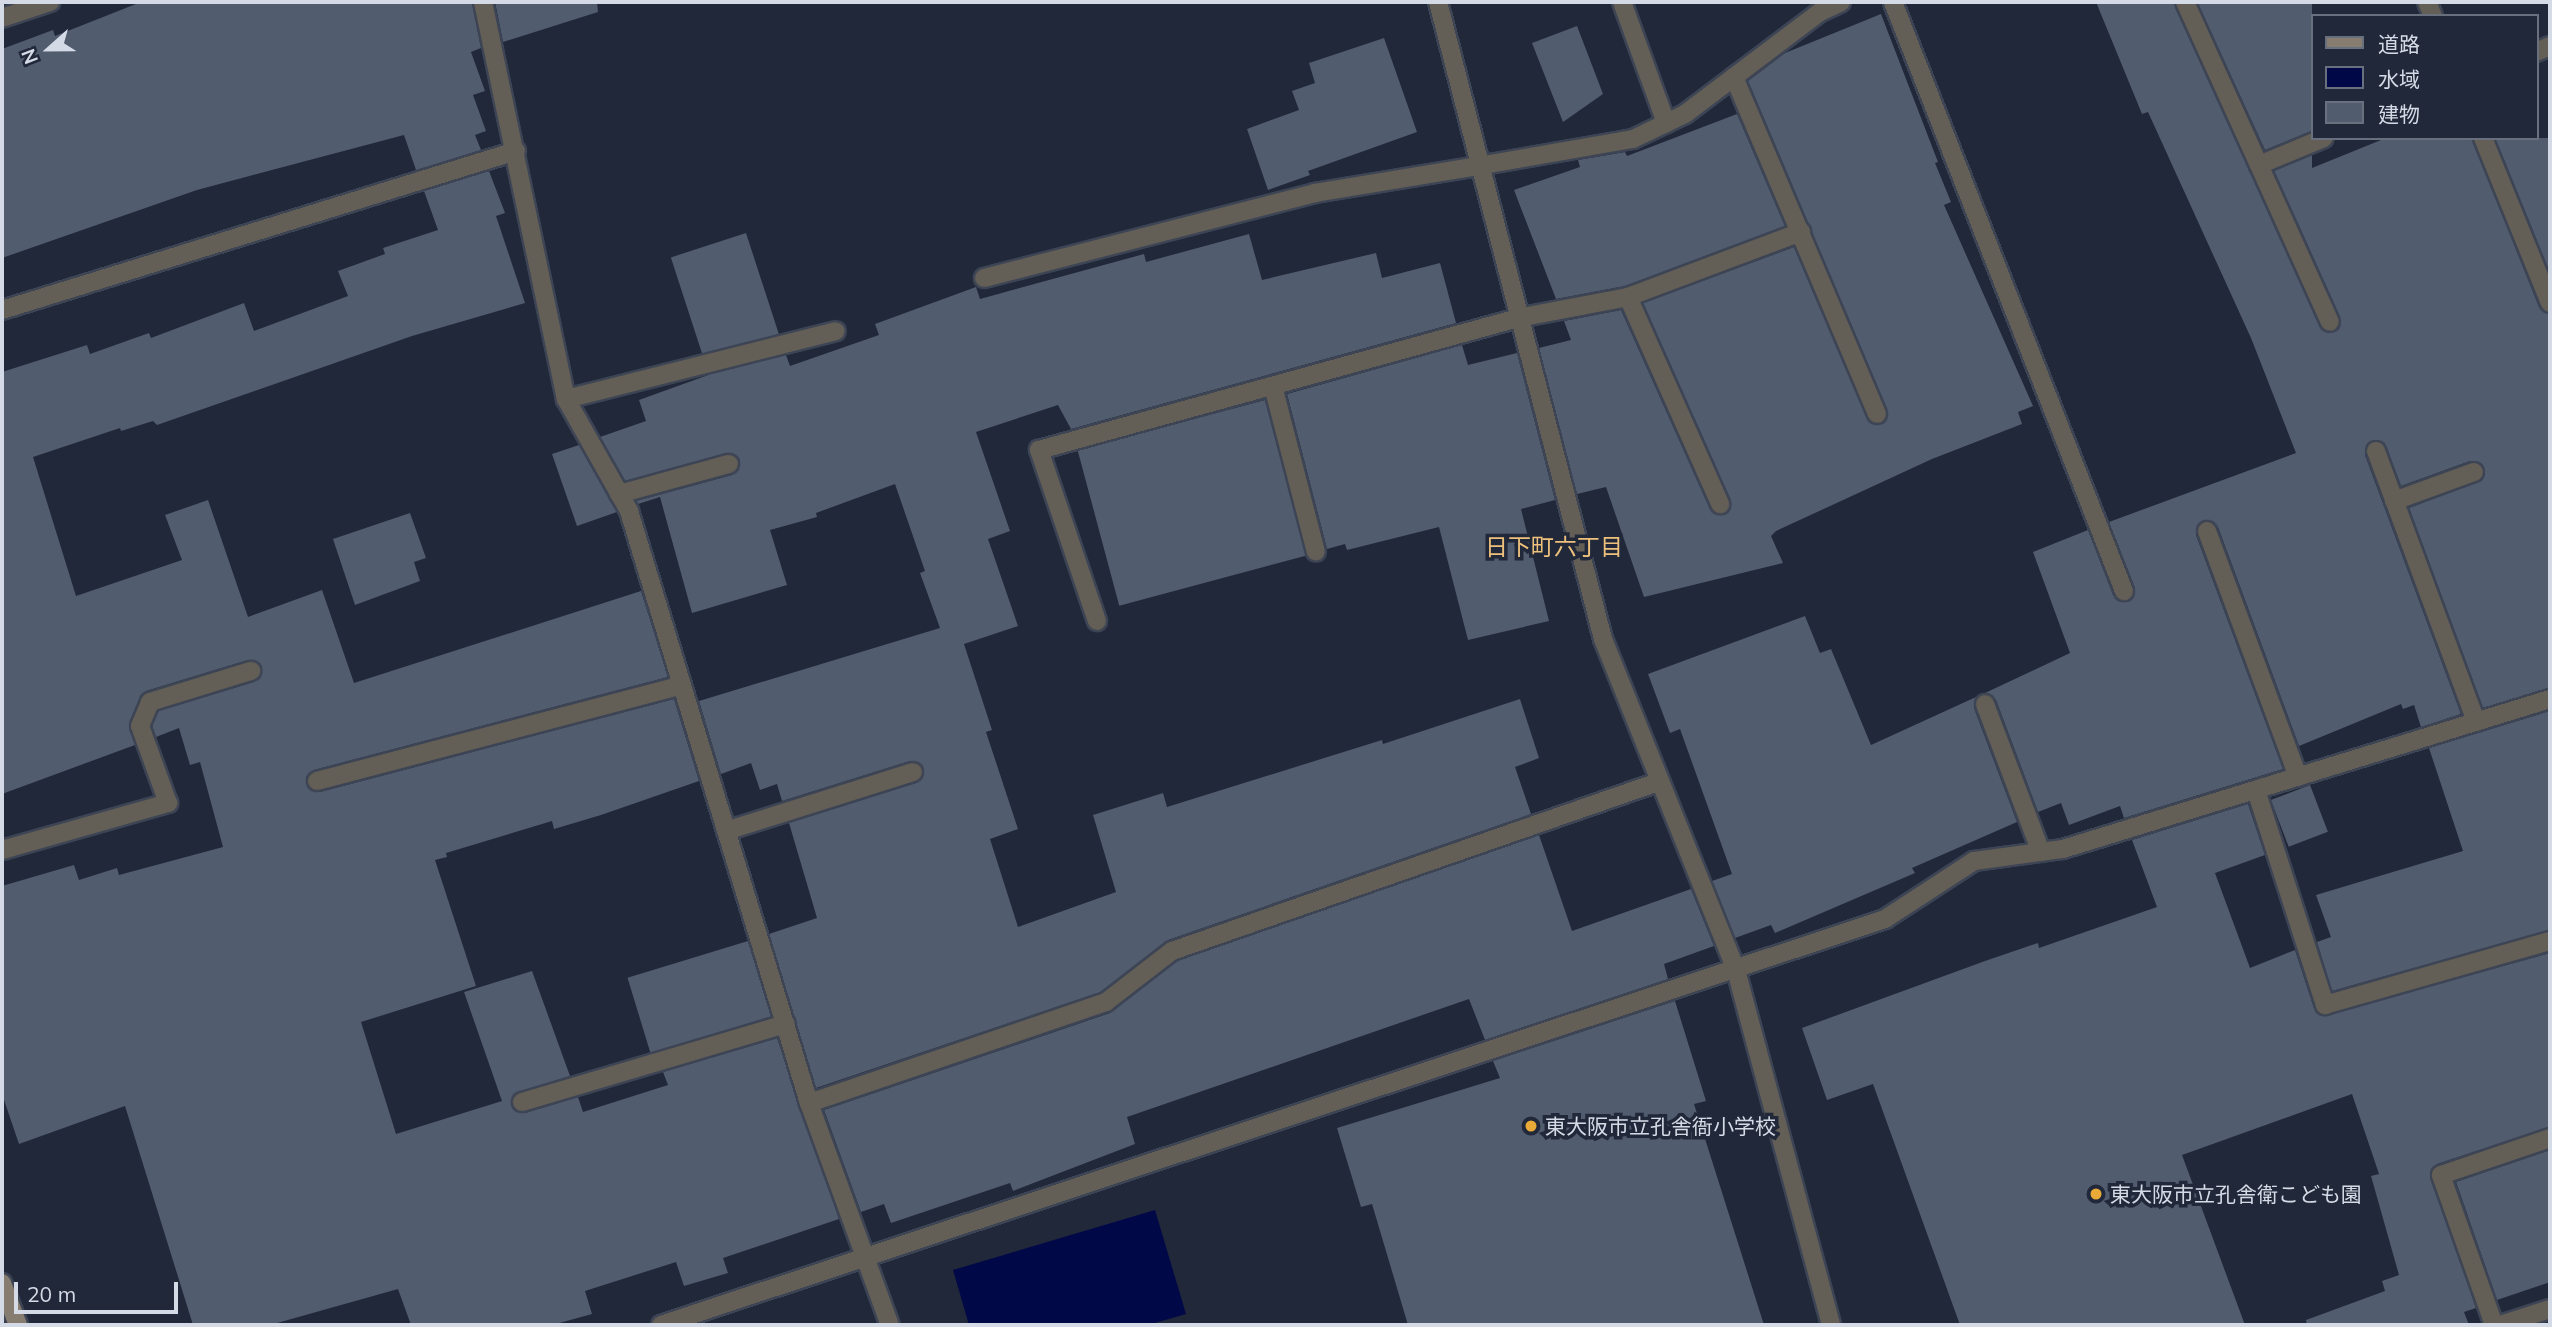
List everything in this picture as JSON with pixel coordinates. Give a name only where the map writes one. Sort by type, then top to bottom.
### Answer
[{"type":"street","points":[[2,18],[50,2]]},
{"type":"street","points":[[483,2],[566,399],[629,511],[809,1103],[890,1325]]},
{"type":"street","points":[[1438,2],[1448,30],[1478,166],[1603,639],[1658,782],[1736,970],[1831,1325]]},
{"type":"street","points":[[1622,2],[1666,123]]},
{"type":"street","points":[[984,278],[1315,193],[1633,139],[1685,114],[1820,12],[1841,2]]},
{"type":"street","points":[[1894,2],[2124,591]]},
{"type":"street","points":[[2185,2],[2330,322]]},
{"type":"street","points":[[1734,77],[1877,414]]},
{"type":"street","points":[[2259,165],[2319,140]]},
{"type":"street","points":[[2484,140],[2550,303]]},
{"type":"street","points":[[2,310],[516,151]]},
{"type":"street","points":[[1097,621],[1039,450],[1518,318],[1628,297],[1801,232]]},
{"type":"street","points":[[1628,297],[1720,504]]},
{"type":"street","points":[[566,399],[836,331]]},
{"type":"street","points":[[1273,386],[1317,552]]},
{"type":"street","points":[[2376,451],[2476,722]]},
{"type":"street","points":[[619,494],[729,464]]},
{"type":"street","points":[[2394,501],[2474,472]]},
{"type":"street","points":[[2207,531],[2298,777]]},
{"type":"street","points":[[2,850],[168,803],[140,726],[149,702],[251,671]]},
{"type":"street","points":[[317,781],[682,685]]},
{"type":"street","points":[[662,1325],[1885,919],[1974,861],[2042,852],[2256,790],[2550,699]]},
{"type":"street","points":[[1985,704],[2042,852]]},
{"type":"street","points":[[726,831],[913,772]]},
{"type":"street","points":[[809,1103],[1106,1002],[1172,951],[1658,782]]},
{"type":"street","points":[[2256,790],[2325,1005],[2550,941]]},
{"type":"street","points":[[522,1102],[786,1024]]},
{"type":"street","points":[[2494,1325],[2441,1175],[2550,1138]]},
{"type":"street","points":[[2,1283],[18,1325]]},
{"type":"street","points":[[2500,1325],[2550,1310]]},
{"type":"water","points":[[1155,1210],[1186,1314],[1148,1325],[969,1325],[953,1270]]},
{"type":"building","points":[[141,2],[472,2],[481,48],[471,52],[485,91],[473,95],[486,131],[475,135],[481,150],[416,170],[404,135],[197,190],[2,258],[2,49],[53,30],[55,36]]},
{"type":"building","points":[[495,2],[597,2],[598,12],[503,42]]},
{"type":"building","points":[[2096,2],[2174,2],[2320,327],[2328,333],[2339,329],[2340,317],[2274,171],[2312,155],[2312,168],[2381,140],[2473,140],[2539,307],[2550,314],[2550,688],[2483,708],[2409,508],[2478,482],[2485,475],[2482,464],[2470,461],[2401,486],[2386,446],[2373,440],[2365,455],[2461,714],[2421,727],[2414,705],[2403,709],[2401,704],[2299,746],[2218,527],[2204,520],[2196,535],[2283,769],[2124,818],[2120,806],[2069,825],[2061,803],[2038,812],[1996,700],[1985,693],[2070,653],[2033,552],[2088,530],[2113,595],[2127,602],[2135,588],[2109,522],[2296,453],[2251,338],[2148,112],[2142,114]]},
{"type":"building","points":[[2197,2],[2312,2],[2310,132],[2265,150]]},
{"type":"building","points":[[1881,14],[1938,162],[1935,163],[1951,202],[1944,205],[2033,406],[2018,412],[2022,424],[1932,459],[1776,531],[1771,536],[1783,563],[1644,597],[1606,487],[1577,494],[1539,348],[1571,340],[1564,321],[1621,310],[1710,509],[1724,515],[1730,499],[1643,303],[1794,247],[1867,418],[1875,425],[1886,421],[1887,410],[1748,81],[1785,53]]},
{"type":"building","points":[[1577,26],[1603,94],[1563,122],[1532,43]]},
{"type":"building","points":[[1384,38],[1417,132],[1308,171],[1310,175],[1268,190],[1247,129],[1299,110],[1292,91],[1315,83],[1309,63]]},
{"type":"building","points":[[1737,114],[1785,226],[1625,286],[1556,299],[1514,190],[1580,167],[1578,160],[1625,152],[1627,156]]},
{"type":"building","points":[[2550,138],[2550,273],[2496,140]]},
{"type":"building","points":[[489,171],[505,213],[496,216],[525,303],[412,336],[157,425],[153,421],[121,431],[120,428],[33,457],[76,596],[182,560],[165,515],[208,500],[248,617],[322,590],[354,683],[641,591],[668,677],[314,770],[306,777],[309,788],[320,792],[674,699],[699,781],[601,815],[554,829],[552,821],[446,853],[447,857],[435,860],[476,986],[361,1022],[396,1134],[502,1101],[464,992],[532,971],[570,1076],[514,1094],[511,1105],[515,1111],[525,1113],[578,1097],[583,1112],[668,1085],[663,1072],[777,1038],[839,1219],[723,1258],[728,1273],[684,1286],[676,1262],[585,1291],[592,1314],[552,1325],[411,1325],[398,1289],[270,1325],[193,1325],[125,1106],[19,1144],[2,1094],[2,886],[74,865],[79,880],[117,868],[119,875],[223,847],[200,762],[190,765],[179,728],[156,737],[152,726],[158,711],[254,682],[262,668],[248,660],[146,691],[130,722],[135,745],[2,794],[2,372],[87,345],[90,354],[149,333],[151,338],[244,303],[254,331],[348,296],[338,271],[385,254],[383,248],[438,230],[424,191]]},
{"type":"building","points":[[746,233],[779,334],[704,358],[671,257]]},
{"type":"building","points":[[1249,234],[1262,280],[1376,253],[1382,278],[1440,263],[1456,323],[1071,429],[1058,405],[976,432],[1010,531],[988,539],[1018,626],[964,644],[992,730],[986,732],[1018,829],[990,839],[1018,927],[1116,892],[1093,815],[1163,793],[1167,807],[1382,740],[1383,744],[1520,699],[1539,758],[1515,767],[1531,814],[1168,940],[1101,992],[816,1088],[769,934],[817,918],[789,823],[916,783],[924,769],[910,761],[782,801],[777,784],[760,790],[751,763],[721,774],[699,701],[940,628],[920,573],[925,571],[895,484],[816,513],[817,517],[770,530],[787,585],[692,613],[660,497],[638,504],[636,501],[732,475],[740,460],[726,453],[625,481],[600,437],[646,421],[639,400],[711,374],[786,355],[790,366],[879,335],[875,324],[976,287],[980,299],[1144,254],[1146,262]]},
{"type":"building","points":[[1462,345],[1468,365],[1517,353],[1555,500],[1521,509],[1549,621],[1468,640],[1439,527],[1347,550],[1345,544],[1327,549],[1287,394]]},
{"type":"building","points":[[1265,400],[1307,556],[1119,606],[1078,450]]},
{"type":"building","points":[[579,445],[617,512],[577,526],[552,454]]},
{"type":"building","points":[[410,513],[426,558],[414,562],[420,581],[355,605],[333,539]]},
{"type":"building","points":[[1805,616],[1820,653],[1831,649],[1871,745],[1976,697],[1974,708],[2017,822],[1912,868],[1915,873],[1775,933],[1771,925],[1735,938],[1712,881],[1732,874],[1680,729],[1670,733],[1648,674]]},
{"type":"building","points":[[2550,711],[2550,930],[2332,991],[2317,942],[2331,937],[2316,895],[2463,851],[2429,748]]},
{"type":"building","points":[[2310,785],[2328,832],[2289,847],[2271,800]]},
{"type":"building","points":[[2248,804],[2265,855],[2215,873],[2250,968],[2295,950],[2314,1008],[2322,1016],[2550,953],[2550,1127],[2437,1164],[2430,1172],[2476,1308],[2464,1312],[2469,1325],[2307,1325],[2306,1320],[2385,1291],[2382,1281],[2399,1275],[2371,1176],[2379,1174],[2352,1094],[2182,1155],[2245,1325],[1960,1325],[1873,1084],[1827,1100],[1802,1028],[1985,961],[2038,943],[2039,948],[2157,907],[2132,840]]},
{"type":"building","points":[[1539,835],[1572,931],[1691,889],[1714,946],[1664,964],[1668,979],[1485,1040],[1469,999],[1127,1117],[1135,1144],[1013,1191],[1010,1183],[891,1223],[884,1204],[861,1212],[824,1110],[1110,1013],[1177,961]]},
{"type":"building","points":[[748,941],[771,1017],[651,1053],[628,978]]},
{"type":"building","points":[[1675,1001],[1706,1101],[1694,1104],[1764,1325],[1408,1325],[1372,1204],[1361,1207],[1337,1128],[1500,1078],[1493,1061]]},
{"type":"building","points":[[2550,1150],[2550,1282],[2497,1300],[2456,1182]]},
{"type":"place","name":"東大阪市立孔舎衙小学校","points":[[1531,1126]]},
{"type":"place","name":"東大阪市立孔舎衛こども園","points":[[2096,1194]]},
{"type":"district","name":"日下町六丁目","points":[[1554,547]]}]
